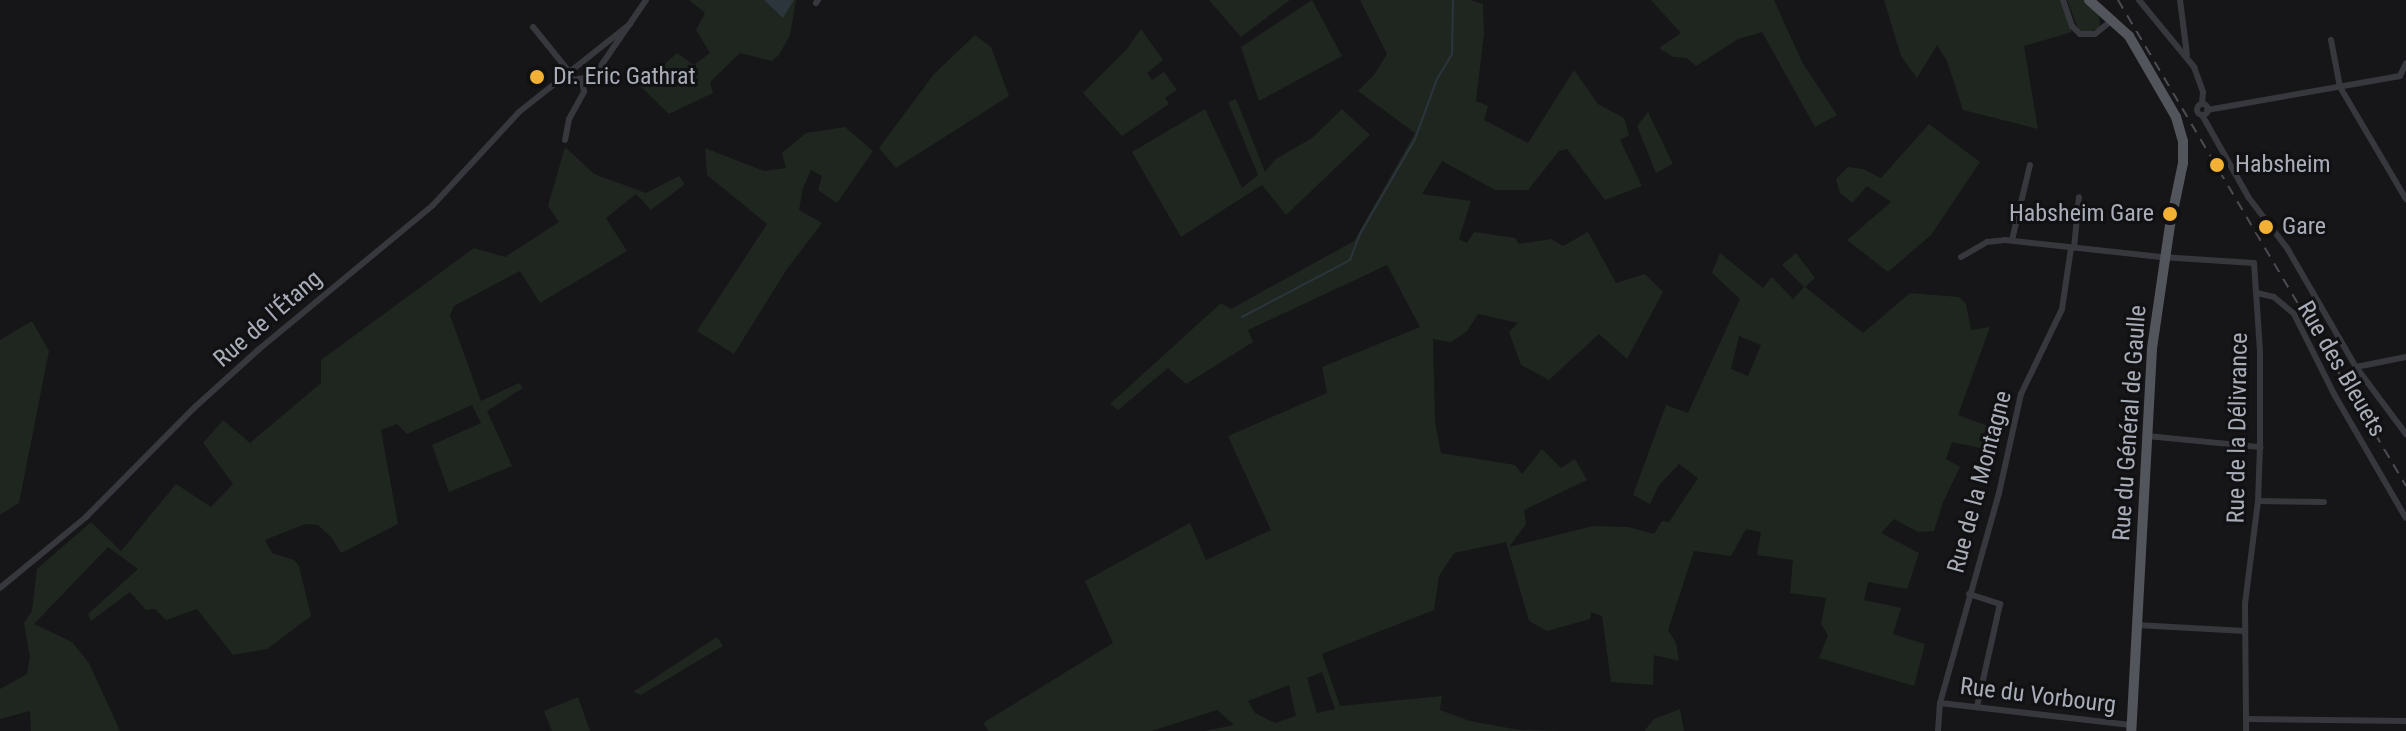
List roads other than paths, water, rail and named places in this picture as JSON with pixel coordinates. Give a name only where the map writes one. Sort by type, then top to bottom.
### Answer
[{"type":"main road","points":[[2089,0],[2112,20]]},
{"type":"main road","name":"Rue du Général de Gaulle","points":[[2112,20],[2129,36],[2178,120],[2183,157],[2152,349],[2131,728]]},
{"type":"street","name":"Rue de l'Étang","points":[[560,80],[579,78],[600,67],[646,0]]},
{"type":"street","points":[[2063,0],[2072,26],[2080,34],[2095,34],[2112,20]]},
{"type":"street","points":[[2139,0],[2187,55],[2200,81],[2204,112],[2249,198],[2287,248],[2356,367],[2406,434]]},
{"type":"street","points":[[2180,0],[2187,55]]},
{"type":"street","name":"Rue de l'Étang","points":[[0,588],[86,517],[205,397],[258,350],[433,205],[492,137],[630,24]]},
{"type":"street","points":[[533,27],[568,73],[579,78],[584,92],[569,119],[565,140]]},
{"type":"street","points":[[2331,40],[2340,87],[2406,199]]},
{"type":"street","points":[[590,55],[600,67]]},
{"type":"street","points":[[2204,112],[2400,76],[2406,63]]},
{"type":"street","points":[[2012,240],[2030,165]]},
{"type":"street","name":"Rue de la Montagne","points":[[1938,731],[1940,703],[1999,493],[2021,394],[2062,309],[2079,197]]},
{"type":"street","points":[[1961,257],[1987,242],[2012,240],[2165,258]]},
{"type":"street","name":"Rue de la Délivrance","points":[[2165,258],[2251,261],[2255,266],[2260,447],[2258,501],[2246,581],[2246,731]]},
{"type":"street","name":"Rue des Bleuets","points":[[2257,293],[2274,297],[2294,314],[2334,394],[2406,518]]},
{"type":"street","points":[[2356,367],[2406,357]]},
{"type":"street","points":[[2147,436],[2260,447]]},
{"type":"street","points":[[2258,501],[2324,502]]},
{"type":"street","points":[[1969,594],[2000,604],[1977,707]]},
{"type":"street","points":[[2136,625],[2245,631]]},
{"type":"street","name":"Rue du Vorbourg","points":[[1940,703],[2131,728]]},
{"type":"street","points":[[2246,719],[2406,721]]},
{"type":"street","points":[[2367,720],[2367,731]]},
{"type":"waterway","points":[[1242,317],[1350,260],[1360,234],[1415,139],[1437,79],[1452,54],[1453,0]]},
{"type":"railway","points":[[2118,0],[2406,486]]},
{"type":"place","name":"Dr. Eric Gathrat","points":[[537,77]]},
{"type":"place","name":"Habsheim","points":[[2217,165]]},
{"type":"place","name":"Habsheim Gare","points":[[2170,214]]},
{"type":"place","name":"Gare","points":[[2266,227]]}]
